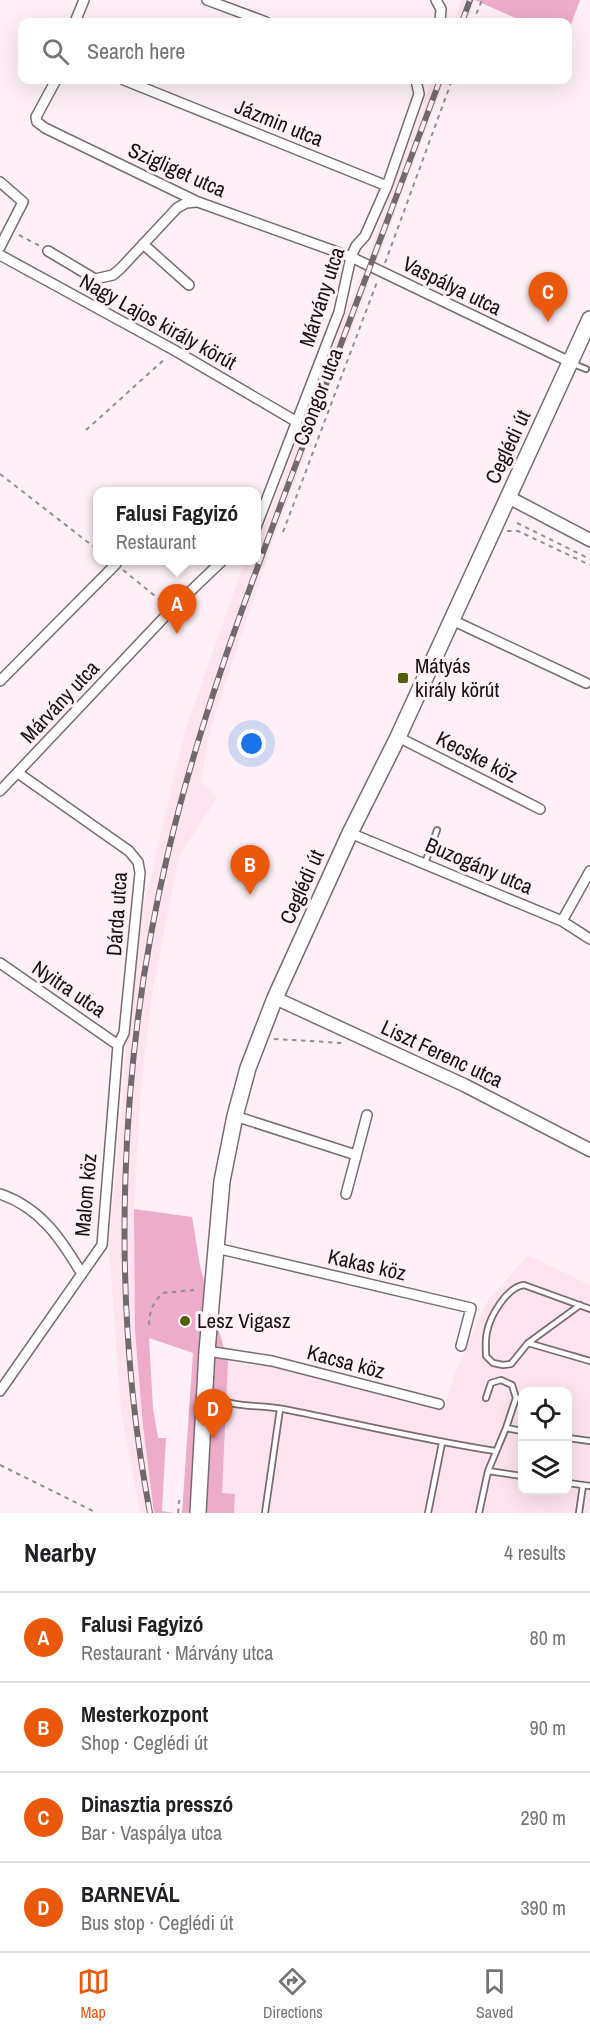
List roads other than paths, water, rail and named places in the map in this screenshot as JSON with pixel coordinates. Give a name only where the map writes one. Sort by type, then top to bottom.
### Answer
[{"type":"main road","name":"Ceglédi út","points":[[198,1513],[207,1351],[222,1181],[235,1116],[248,1068],[275,998],[350,834],[398,737],[590,318]]},
{"type":"street","points":[[77,18],[84,0]]},
{"type":"street","points":[[207,0],[255,18]]},
{"type":"street","points":[[436,0],[441,9],[440,18]]},
{"type":"street","name":"Szigliget utca","points":[[54,84],[36,117],[37,122],[45,128],[198,202],[351,257]]},
{"type":"street","name":"Jázmin utca","points":[[134,84],[387,186]]},
{"type":"street","name":"Márvány utca","points":[[261,514],[339,312],[351,257],[356,246],[365,236],[387,186],[419,94],[417,84]]},
{"type":"street","points":[[0,182],[23,202],[0,247]]},
{"type":"street","points":[[48,251],[95,279],[113,275],[181,205],[198,202]]},
{"type":"street","points":[[143,244],[189,285]]},
{"type":"street","name":"Nagy Lajos király körút","points":[[0,255],[174,350],[297,422]]},
{"type":"street","name":"Vaspálya utca","points":[[351,257],[570,362]]},
{"type":"street","points":[[508,497],[590,540]]},
{"type":"street","points":[[0,681],[115,565]]},
{"type":"street","name":"Márvány utca","points":[[0,791],[172,609],[219,565]]},
{"type":"street","points":[[452,620],[586,682]]},
{"type":"street","name":"Kecske köz","points":[[398,737],[540,809]]},
{"type":"street","name":"Dárda utca","points":[[18,773],[129,851],[138,862],[140,892],[124,1033],[118,1045]]},
{"type":"street","name":"Buzogány utca","points":[[350,834],[562,921],[590,939]]},
{"type":"street","points":[[562,921],[590,871]]},
{"type":"street","name":"Nyitra utca","points":[[0,963],[118,1045]]},
{"type":"street","name":"Liszt Ferenc utca","points":[[275,998],[464,1085],[590,1150]]},
{"type":"street","name":"Malom köz","points":[[0,1390],[102,1245],[118,1045]]},
{"type":"street","points":[[346,1194],[367,1115]]},
{"type":"street","points":[[235,1116],[356,1155]]},
{"type":"street","points":[[0,1194],[19,1202],[40,1217],[61,1240],[82,1274]]},
{"type":"street","name":"Kakas köz","points":[[216,1248],[471,1308],[461,1346]]},
{"type":"street","name":"Kacsa köz","points":[[207,1351],[272,1361],[439,1404]]},
{"type":"lane","points":[[570,362],[586,369]]},
{"type":"lane","points":[[425,863],[437,830]]},
{"type":"lane","points":[[580,1305],[528,1343],[512,1364],[493,1363],[486,1356],[487,1328],[504,1297],[516,1286],[524,1285],[580,1305],[590,1309]]},
{"type":"lane","points":[[528,1343],[590,1361]]},
{"type":"lane","points":[[479,1513],[488,1471],[516,1398],[512,1385],[501,1380],[491,1383],[486,1398]]},
{"type":"lane","points":[[206,1394],[227,1404],[280,1409],[442,1443],[495,1451]]},
{"type":"lane","points":[[265,1513],[280,1409]]},
{"type":"lane","points":[[506,1428],[518,1430]]},
{"type":"lane","points":[[572,1439],[590,1441]]},
{"type":"lane","points":[[428,1513],[442,1443]]},
{"type":"lane","points":[[488,1471],[518,1475]]},
{"type":"lane","points":[[572,1484],[590,1486]]},
{"type":"lane","points":[[579,1513],[583,1485]]},
{"type":"railway","points":[[463,18],[470,0]]},
{"type":"railway","points":[[261,557],[438,84]]},
{"type":"railway","points":[[150,1513],[137,1433],[129,1350],[125,1267],[125,1183],[138,1015],[151,933],[180,803],[209,705],[258,565]]},
{"type":"place","name":"Dinasztia presszó","points":[[548,322]]},
{"type":"place","name":"Falusi Fagyizó","points":[[177,634]]},
{"type":"place","name":"Mátyás király körút","points":[[403,678]]},
{"type":"place","name":"Mesterkozpont","points":[[250,895]]},
{"type":"place","name":"Lesz Vigasz","points":[[185,1321]]},
{"type":"place","name":"BARNEVÁL","points":[[213,1439]]}]
